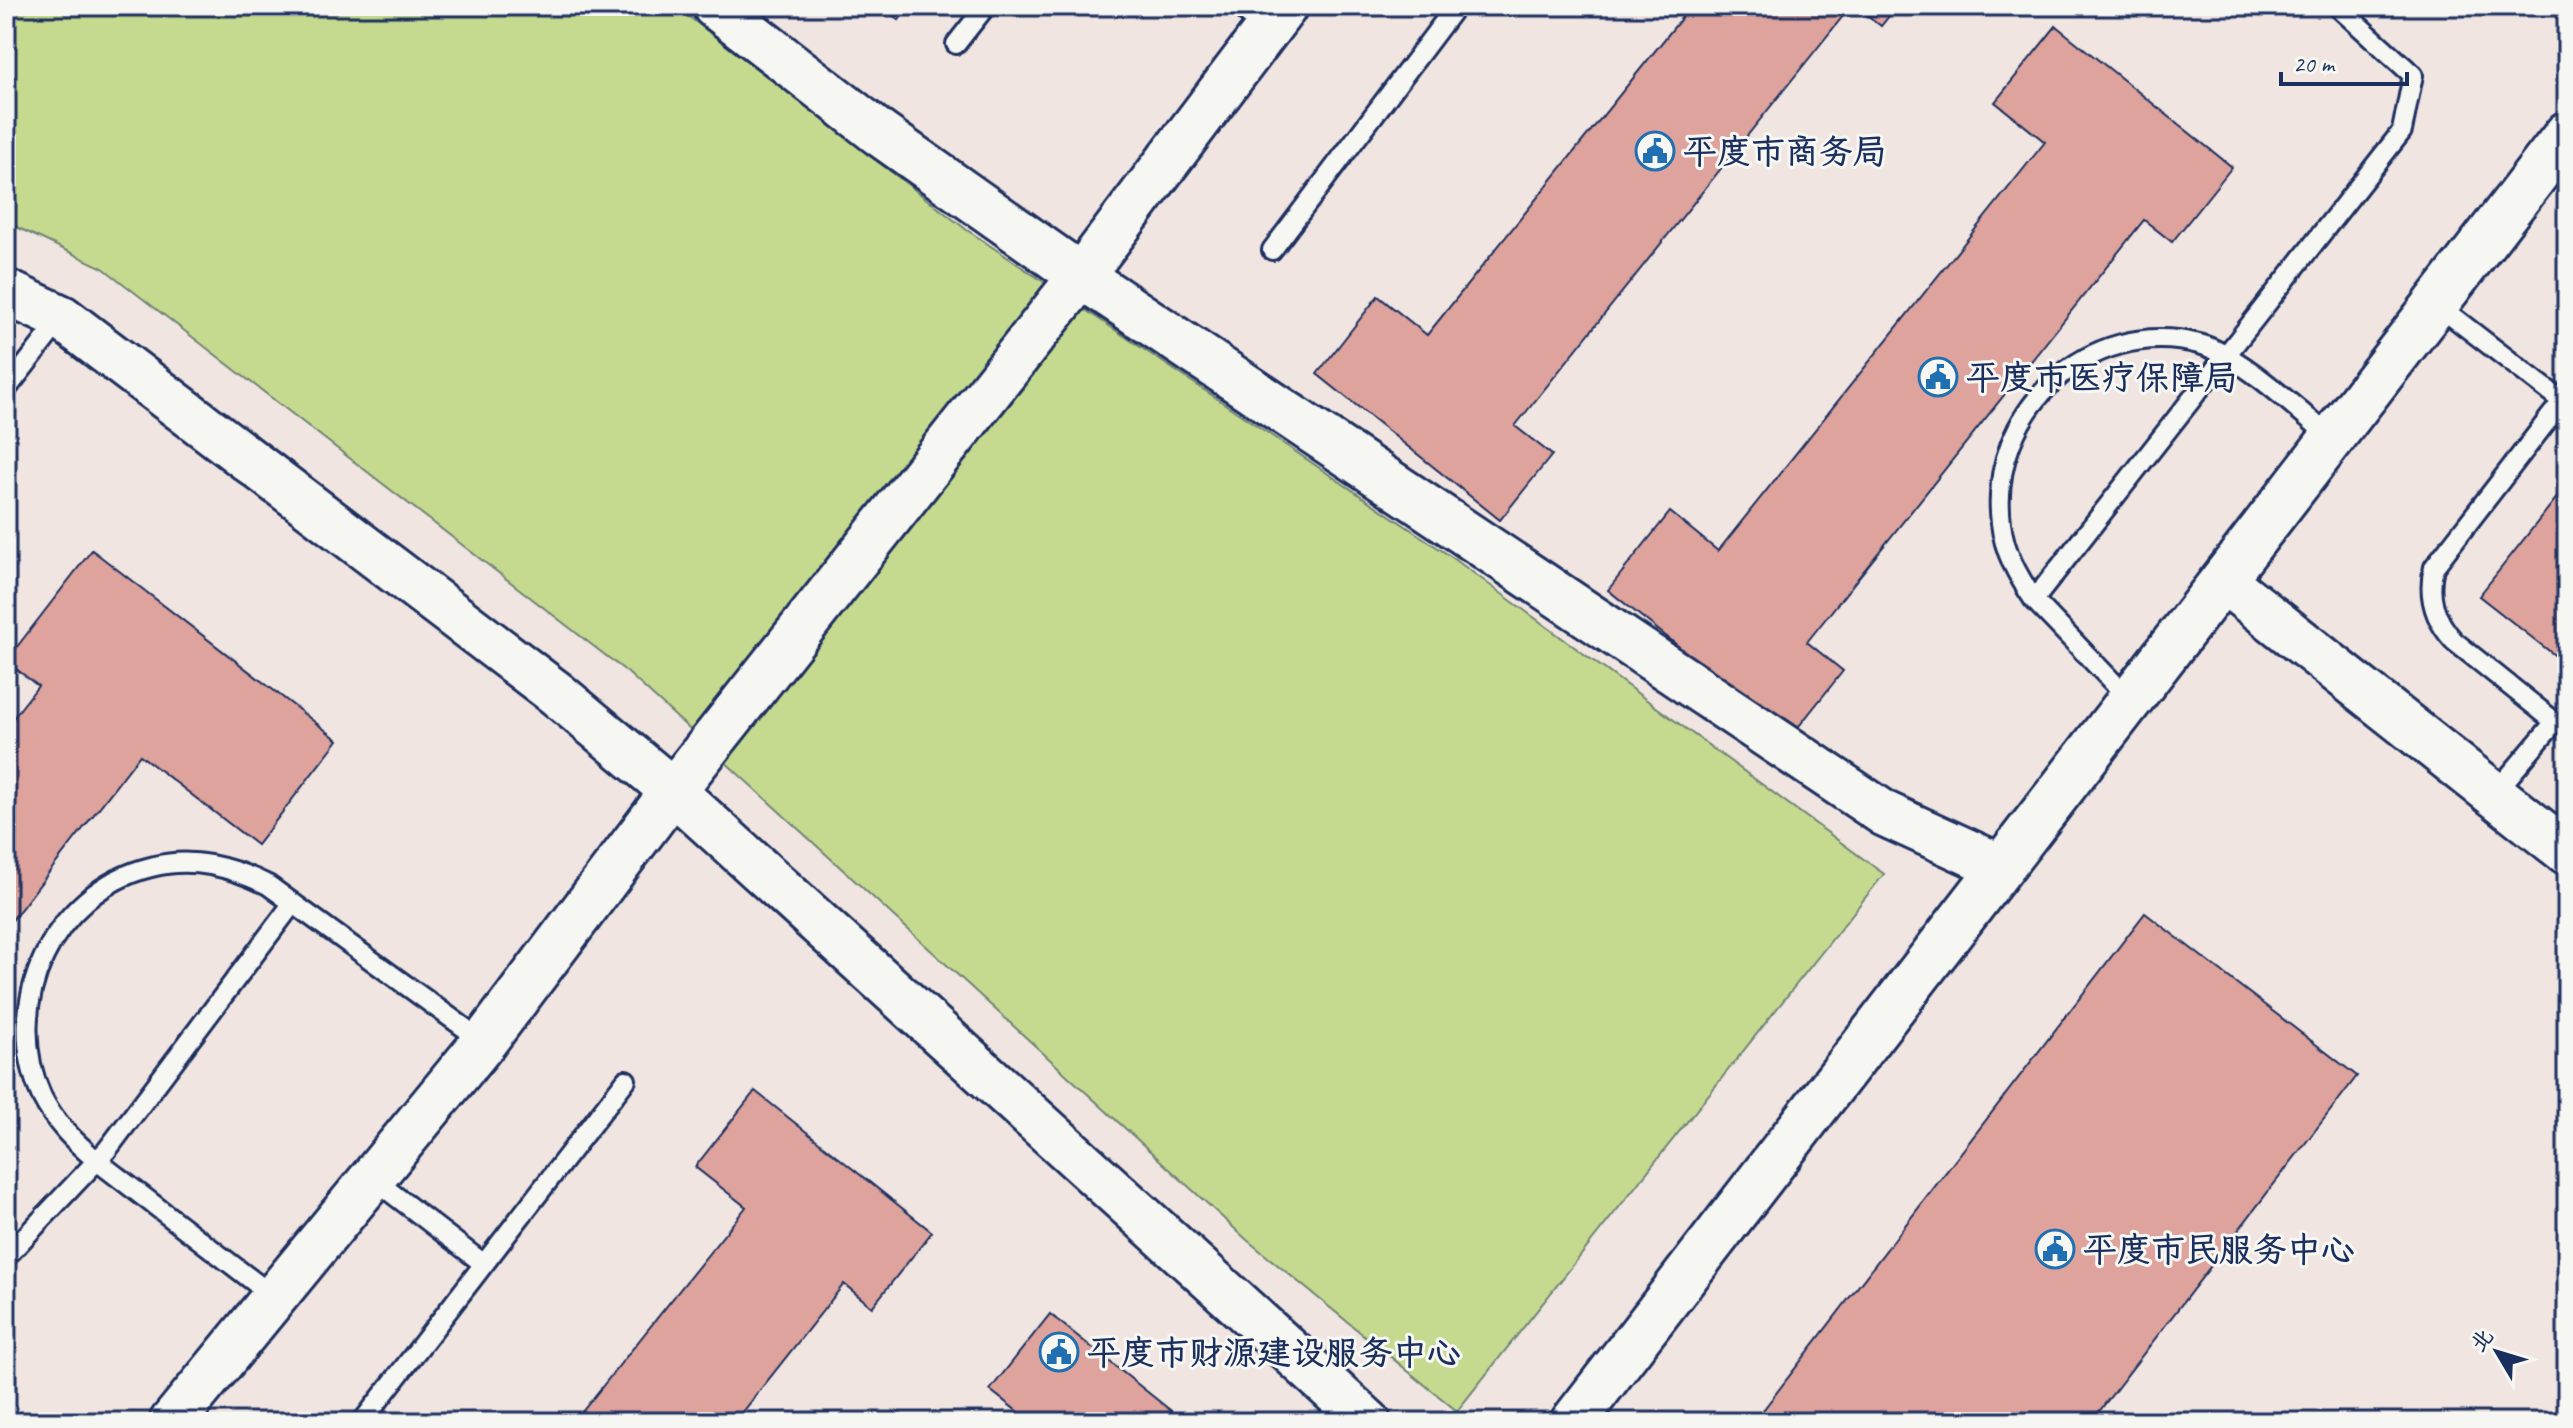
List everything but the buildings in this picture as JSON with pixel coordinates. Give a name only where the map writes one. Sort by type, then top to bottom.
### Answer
[{"type":"street","points":[[715,6],[879,133],[1081,276],[1885,814],[2001,867]]},
{"type":"street","points":[[172,1422],[484,1042],[673,791],[1081,276],[1263,14]]},
{"type":"street","points":[[1573,1422],[2567,134]]},
{"type":"street","points":[[6,292],[62,318],[557,694],[673,791],[1368,1422]]},
{"type":"street","points":[[2223,580],[2567,852]]},
{"type":"lane","points":[[956,44],[986,6]]},
{"type":"lane","points":[[1272,250],[1456,6]]},
{"type":"lane","points":[[2034,600],[2402,131],[2413,75],[2337,6]]},
{"type":"lane","points":[[2436,304],[2565,398],[2434,567],[2430,583],[2435,614],[2443,629],[2555,722],[2494,794]]},
{"type":"lane","points":[[6,390],[62,318]]},
{"type":"lane","points":[[2130,700],[2034,600],[2008,552],[2001,525],[1999,498],[2002,471],[2009,444],[2036,397],[2058,375],[2082,359],[2125,343],[2169,339],[2199,344],[2227,354],[2332,438]]},
{"type":"lane","points":[[274,1297],[97,1161],[74,1142],[55,1120],[41,1095],[28,1055],[25,1012],[30,984],[54,932],[74,909],[97,890],[123,876],[152,866],[212,864],[242,872],[268,885],[484,1042]]},
{"type":"lane","points":[[6,1257],[97,1161],[293,903]]},
{"type":"lane","points":[[362,1422],[626,1080]]},
{"type":"lane","points":[[372,1178],[484,1264]]},
{"type":"green space","points":[[6,6],[675,6],[967,230],[1453,558],[1884,874],[1457,1411],[1247,1240],[627,672],[103,268],[6,222]]},
{"type":"place","name":"平度市商务局","points":[[1655,151]]},
{"type":"place","name":"平度市医疗保障局","points":[[1938,377]]},
{"type":"place","name":"平度市民服务中心","points":[[2055,1249]]},
{"type":"place","name":"平度市财源建设服务中心","points":[[1059,1352]]}]
